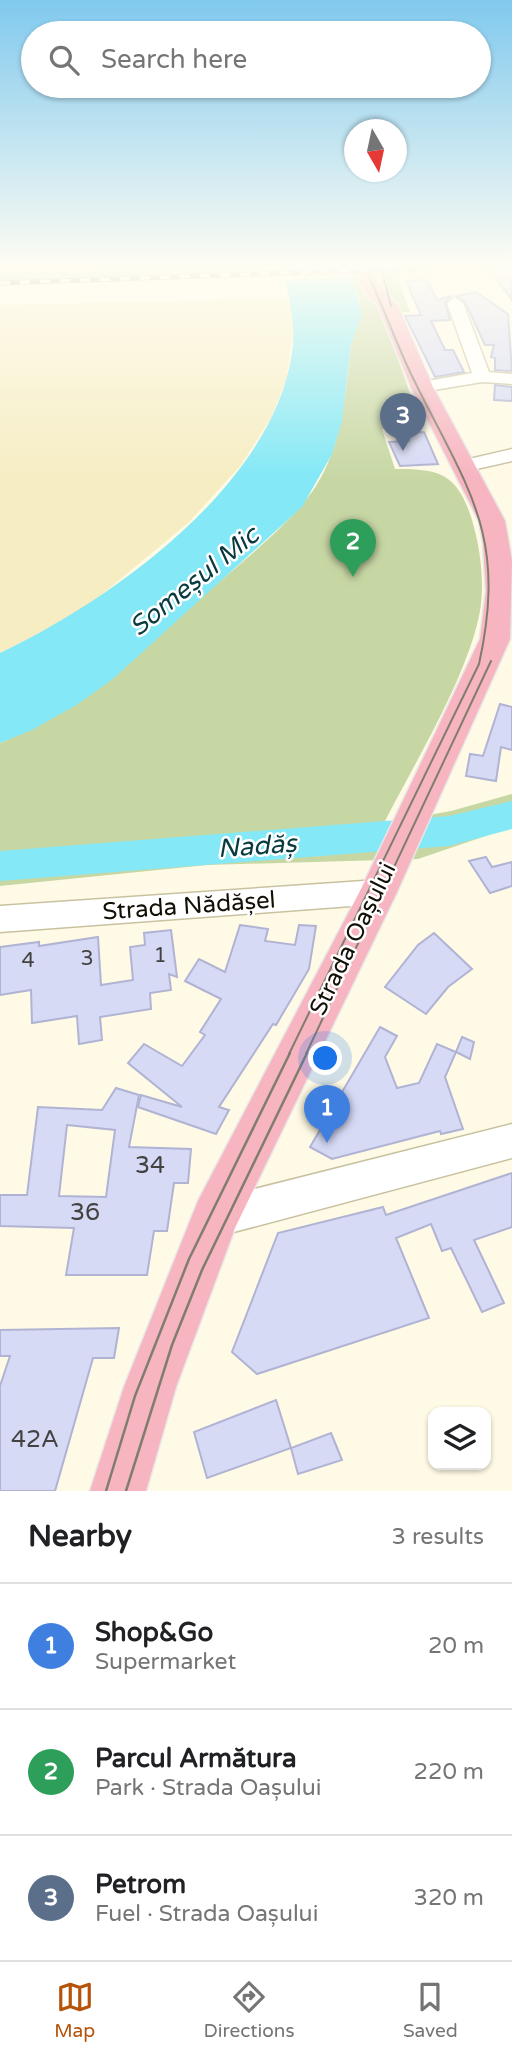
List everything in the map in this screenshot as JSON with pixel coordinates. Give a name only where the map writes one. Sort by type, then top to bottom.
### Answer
[{"type":"main road","name":"Strada Oașului","points":[[118,1491],[150,1387],[215,1218],[381,884],[495,639],[506,570],[492,521],[467,466],[422,387],[401,338]]},
{"type":"street","points":[[468,338],[482,377]]},
{"type":"street","points":[[422,387],[482,377],[512,379]]},
{"type":"street","points":[[467,466],[512,455]]},
{"type":"street","name":"Strada Nădășel","points":[[0,919],[381,884]]},
{"type":"street","points":[[215,1218],[512,1141]]},
{"type":"shaded area","points":[[0,338],[292,338],[287,377],[272,416],[241,465],[189,522],[100,596],[65,620],[0,653]]},
{"type":"green space","points":[[390,338],[410,393],[421,414],[405,428],[382,429],[395,469],[436,473],[454,484],[467,505],[475,530],[482,573],[481,604],[467,657],[441,715],[384,823],[451,811],[512,794],[512,827],[418,859],[207,865],[0,886],[0,743],[63,711],[116,673],[256,550],[307,499],[324,471],[336,439],[344,405],[352,339]]},
{"type":"water","name":"Someșul Mic","points":[[293,338],[353,338],[342,421],[332,454],[302,507],[114,678],[78,704],[32,730],[0,743],[0,653],[44,630],[137,570],[181,533],[221,492],[254,448],[279,402]]},
{"type":"building","points":[[416,338],[439,338],[445,350],[453,350],[464,372],[435,377]]},
{"type":"building","points":[[482,338],[510,338],[512,371],[495,370],[495,358],[491,357],[494,345],[485,345]]},
{"type":"building","points":[[495,385],[512,387],[512,401],[494,400]]},
{"type":"building","points":[[424,432],[438,464],[400,466],[389,442],[409,441],[406,433]]},
{"type":"building","points":[[500,704],[512,707],[512,750],[501,747],[496,781],[466,776],[470,754],[483,756]]},
{"type":"building","points":[[486,857],[492,867],[512,862],[512,886],[490,893],[469,861]]},
{"type":"building","points":[[240,925],[268,929],[265,941],[295,945],[299,925],[316,926],[309,969],[276,1025],[273,1024],[219,1107],[229,1110],[216,1134],[138,1107],[141,1095],[182,1107],[128,1063],[144,1044],[182,1066],[205,1035],[200,1032],[221,999],[185,981],[199,959],[225,972]]},
{"type":"building","points":[[171,930],[177,977],[169,974],[171,990],[150,993],[151,1009],[100,1017],[102,1040],[79,1044],[77,1016],[32,1023],[31,990],[0,995],[0,947],[39,942],[39,946],[98,937],[101,985],[133,980],[130,947],[145,945],[144,933]]},
{"type":"building","points":[[434,933],[472,969],[448,987],[426,1014],[385,987],[418,945]]},
{"type":"building","points":[[380,1027],[397,1036],[385,1057],[397,1088],[419,1083],[437,1044],[456,1052],[445,1077],[463,1129],[441,1134],[440,1131],[332,1159],[310,1147]]},
{"type":"building","points":[[462,1037],[474,1042],[470,1059],[456,1052]]},
{"type":"building","points":[[116,1088],[139,1095],[129,1147],[191,1149],[188,1183],[174,1183],[167,1231],[154,1231],[147,1275],[66,1275],[74,1228],[0,1226],[0,1195],[27,1195],[38,1107],[102,1110]],"holes":[[[67,1125],[115,1130],[106,1197],[59,1196]]]},
{"type":"building","points":[[512,1173],[512,1227],[474,1240],[504,1303],[482,1312],[451,1248],[442,1251],[431,1224],[396,1238],[429,1318],[257,1374],[232,1352],[278,1233],[383,1207],[386,1215]]},
{"type":"building","points":[[119,1328],[114,1358],[93,1358],[55,1491],[0,1491],[0,1386],[10,1356],[0,1356],[0,1330]]},
{"type":"building","points":[[276,1400],[291,1448],[207,1478],[194,1432]]},
{"type":"building","points":[[331,1433],[342,1460],[298,1474],[291,1448]]},
{"type":"waterway","name":"Nadăș","points":[[0,866],[449,831],[512,815]]},
{"type":"tram line","points":[[289,1054],[479,664],[487,618],[489,579],[485,545],[477,513],[465,482],[395,338]]},
{"type":"tram line","points":[[306,1054],[491,661]]},
{"type":"tram line","points":[[106,1491],[135,1396],[189,1259],[290,1053]]},
{"type":"tram line","points":[[126,1491],[172,1345],[202,1270],[307,1053]]},
{"type":"place","name":"Petrom","points":[[403,451]]},
{"type":"place","name":"Parcul Armătura","points":[[353,577]]},
{"type":"place","name":"Shop&Go","points":[[327,1143]]}]
